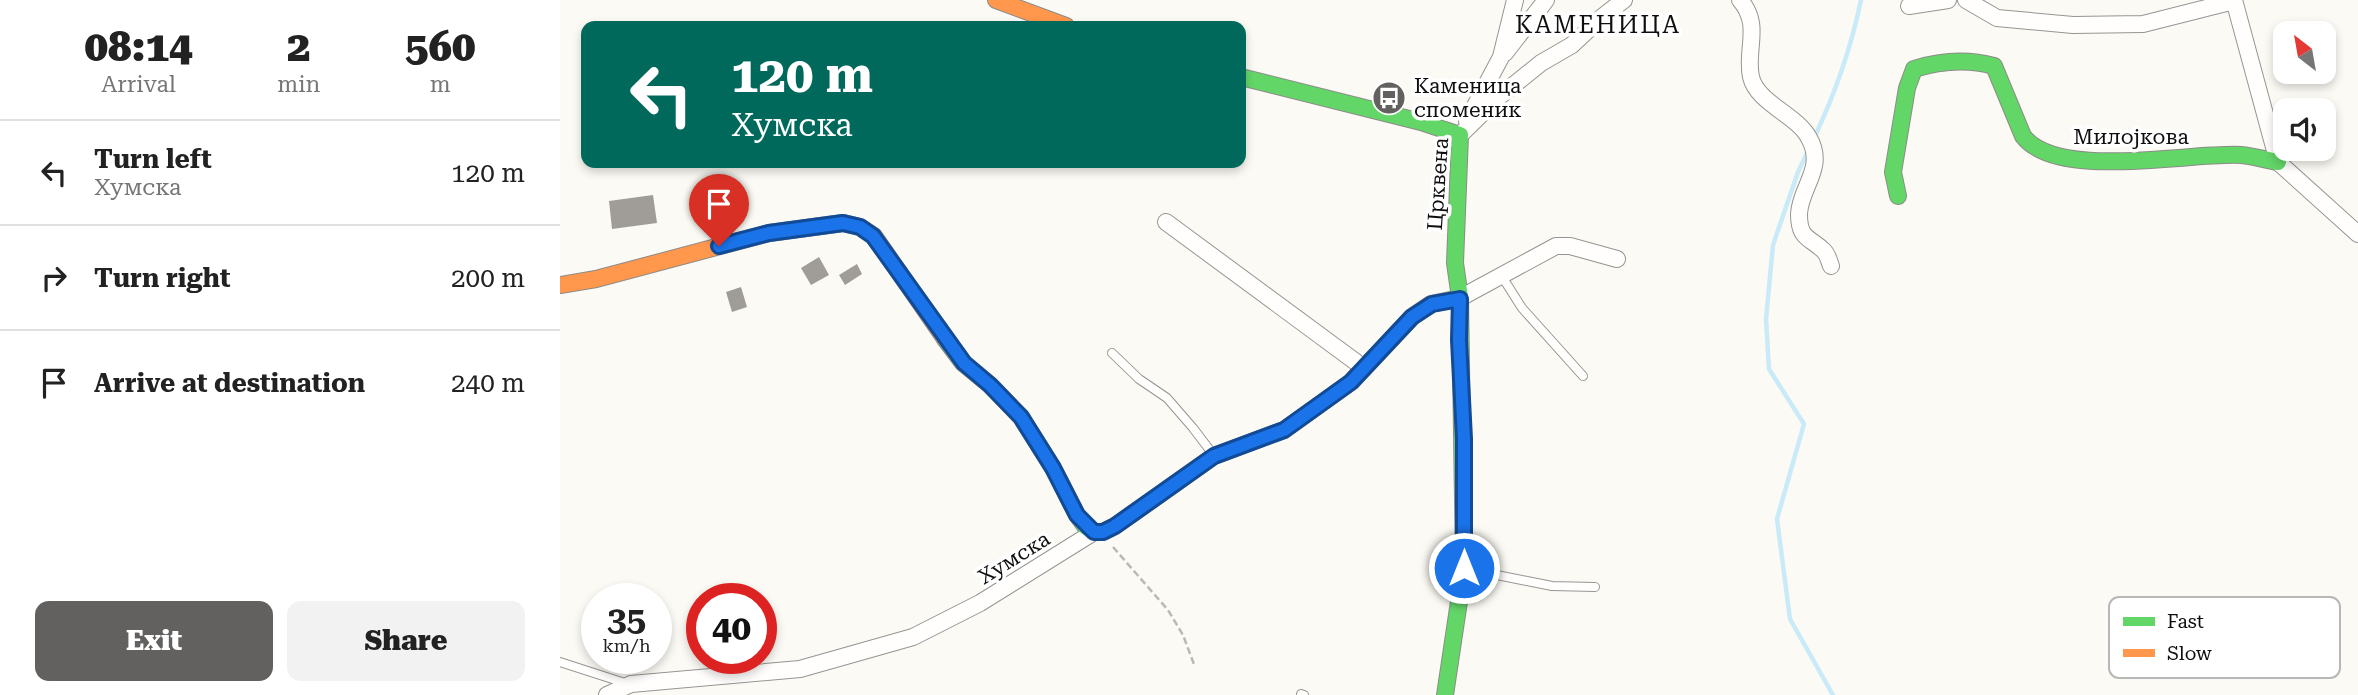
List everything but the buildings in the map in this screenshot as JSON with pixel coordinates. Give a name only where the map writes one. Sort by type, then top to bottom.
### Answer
[{"type":"street","points":[[996,0],[1053,21]]},
{"type":"street","name":"Црквена","points":[[1445,695],[1464,568],[1460,299],[1455,263],[1460,135],[1501,57],[1515,0]]},
{"type":"street","points":[[1501,57],[1546,0]]},
{"type":"street","points":[[1246,78],[1421,122],[1460,135],[1500,96],[1541,63],[1573,45],[1601,17],[1624,0]]},
{"type":"street","points":[[1741,0],[1746,7],[1753,34],[1751,76],[1755,87],[1808,134],[1816,151],[1812,176],[1799,212],[1801,228],[1807,240],[1826,252],[1831,265]]},
{"type":"street","points":[[1909,6],[1948,0]]},
{"type":"street","points":[[1966,0],[1997,18],[2073,25],[2143,24],[2234,1],[2278,162],[2358,234]]},
{"type":"street","name":"Милојкова","points":[[1898,196],[1893,172],[1907,89],[1914,69],[1926,64],[1983,62],[1994,66],[2006,90],[2019,131],[2032,147],[2057,157],[2132,162],[2241,155],[2278,162]]},
{"type":"street","points":[[1166,222],[1364,368]]},
{"type":"street","points":[[560,285],[596,279],[769,233],[843,223],[860,227],[883,247],[964,363],[1021,417],[1053,468],[1077,515],[1098,532]]},
{"type":"street","points":[[1460,299],[1556,246],[1570,246],[1617,259]]},
{"type":"street","name":"Хумска","points":[[607,695],[631,684],[800,668],[913,637],[980,603],[1133,514],[1214,456],[1284,430],[1351,382],[1412,317],[1432,304],[1460,299]]},
{"type":"lane","points":[[1501,275],[1522,308],[1584,376]]},
{"type":"lane","points":[[1112,353],[1139,379],[1167,398],[1214,456]]},
{"type":"lane","points":[[1464,568],[1552,586],[1595,587]]},
{"type":"lane","points":[[560,662],[631,684]]},
{"type":"path","points":[[1098,532],[1168,610],[1183,635],[1195,667]]},
{"type":"waterway","points":[[1814,138],[1842,70],[1861,0]]},
{"type":"waterway","points":[[1808,151],[1773,245],[1766,319],[1769,369],[1804,424],[1777,519],[1790,619],[1833,695]]},
{"type":"traffic: fast","points":[[1898,196],[1893,172],[1907,88],[1914,69],[1944,63],[1974,62],[1994,66],[2023,136],[2040,150],[2064,158],[2125,161],[2241,155],[2278,162]]},
{"type":"traffic: fast","points":[[1246,78],[1421,122],[1460,135],[1455,263],[1460,298],[1464,568],[1445,695]]},
{"type":"traffic: fast","points":[[945,339],[963,363],[990,385],[1021,417],[1085,526],[1094,532],[1103,532],[1214,456],[1284,430],[1351,382],[1412,317],[1431,304],[1460,298]]},
{"type":"traffic: slow","points":[[996,0],[1053,21]]},
{"type":"traffic: slow","points":[[560,285],[596,279],[769,233],[843,223],[860,227],[874,236],[945,339]]},
{"type":"place","name":"Каменица споменик","points":[[1389,98]]},
{"type":"district","name":"КАМЕНИЦА","points":[[1598,25]]},
{"type":"route","points":[[719,246],[769,233],[843,223],[860,227],[873,236],[964,363],[1021,417],[1053,468],[1077,515],[1085,526],[1094,532],[1103,532],[1115,526],[1214,456],[1284,430],[1351,382],[1412,317],[1432,304],[1460,299],[1464,568]]}]
